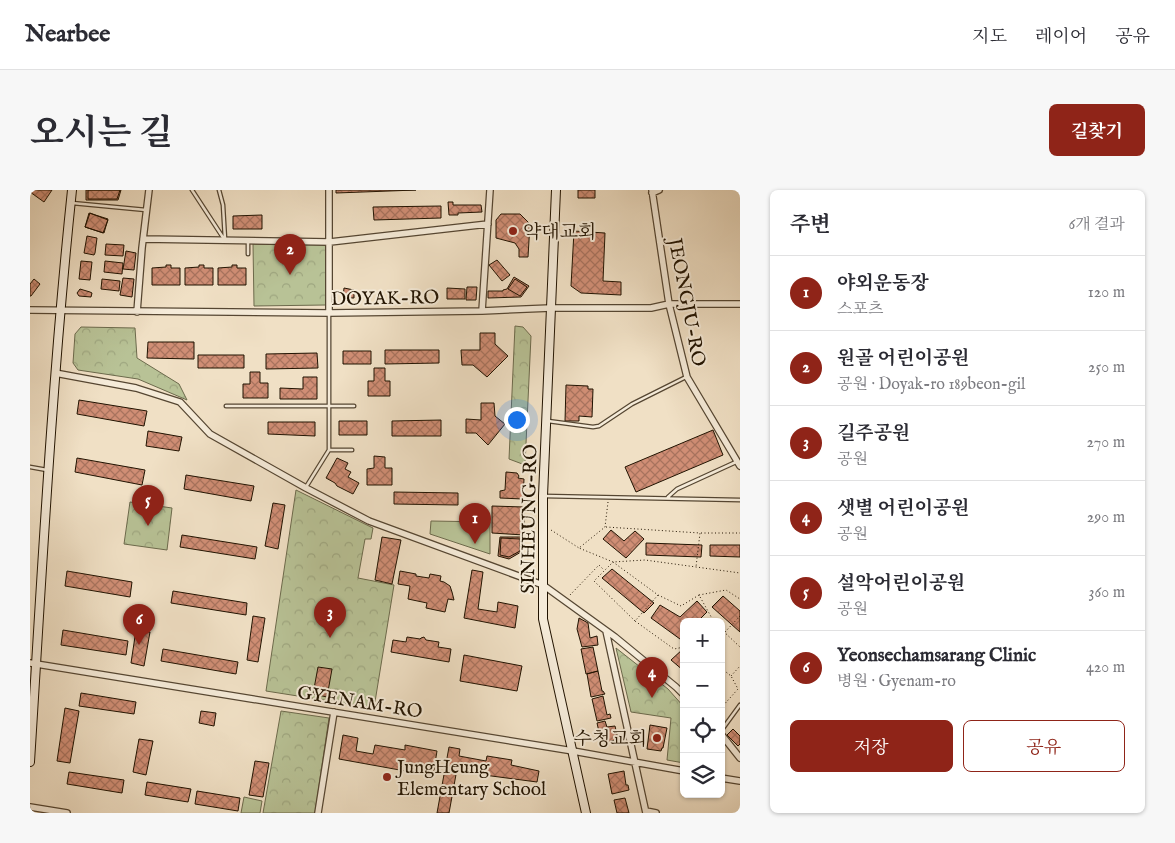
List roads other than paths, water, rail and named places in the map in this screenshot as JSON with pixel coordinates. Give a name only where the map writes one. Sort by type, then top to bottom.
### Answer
[{"type":"street","points":[[30,762],[33,663],[60,311],[72,190]]},
{"type":"street","points":[[137,312],[149,190]]},
{"type":"street","points":[[329,190],[329,313]]},
{"type":"street","points":[[482,311],[490,190]]},
{"type":"street","name":"SINHEUNG-RO","points":[[556,190],[542,524],[543,618],[586,813]]},
{"type":"street","points":[[652,192],[659,190]]},
{"type":"street","name":"JEONGJU-RO","points":[[652,192],[670,304],[687,377],[738,464]]},
{"type":"street","points":[[143,239],[330,242],[488,224]]},
{"type":"street","name":"DOYAK-RO","points":[[30,310],[329,313],[551,308],[651,308],[670,304],[740,304]]},
{"type":"street","points":[[55,373],[136,388],[180,402],[210,434],[369,521],[543,585],[606,631],[680,691]]},
{"type":"street","points":[[606,631],[646,812],[656,813]]},
{"type":"street","name":"GYENAM-RO","points":[[33,663],[573,751],[680,770]]},
{"type":"street","points":[[318,813],[334,712]]},
{"type":"street","points":[[725,737],[740,758]]},
{"type":"street","points":[[725,779],[740,781]]},
{"type":"street","points":[[30,807],[67,813]]},
{"type":"lane","points":[[192,190],[225,240]]},
{"type":"lane","points":[[219,190],[223,205],[225,240]]},
{"type":"lane","points":[[70,203],[147,210]]},
{"type":"lane","points":[[248,240],[248,254]]},
{"type":"lane","points":[[306,488],[329,450],[329,313]]},
{"type":"lane","points":[[546,420],[593,427],[599,426],[632,404],[687,377]]},
{"type":"lane","points":[[226,406],[354,406]]},
{"type":"lane","points":[[329,450],[352,450]]},
{"type":"lane","points":[[666,498],[677,489],[738,464]]},
{"type":"lane","points":[[30,467],[48,470]]},
{"type":"lane","points":[[543,496],[740,500]]},
{"type":"lane","points":[[725,726],[740,705]]},
{"type":"place","name":"약대교회","points":[[513,231]]},
{"type":"place","name":"원골 어린이공원","points":[[290,275]]},
{"type":"place","name":"설악어린이공원","points":[[148,526]]},
{"type":"place","name":"야외운동장","points":[[475,544]]},
{"type":"place","name":"길주공원","points":[[330,638]]},
{"type":"place","name":"Yeonsechamsarang Clinic","points":[[139,645]]},
{"type":"place","name":"샛별 어린이공원","points":[[652,698]]},
{"type":"place","name":"수청교회","points":[[657,738]]},
{"type":"place","name":"JungHeung Elementary School","points":[[387,777]]}]
